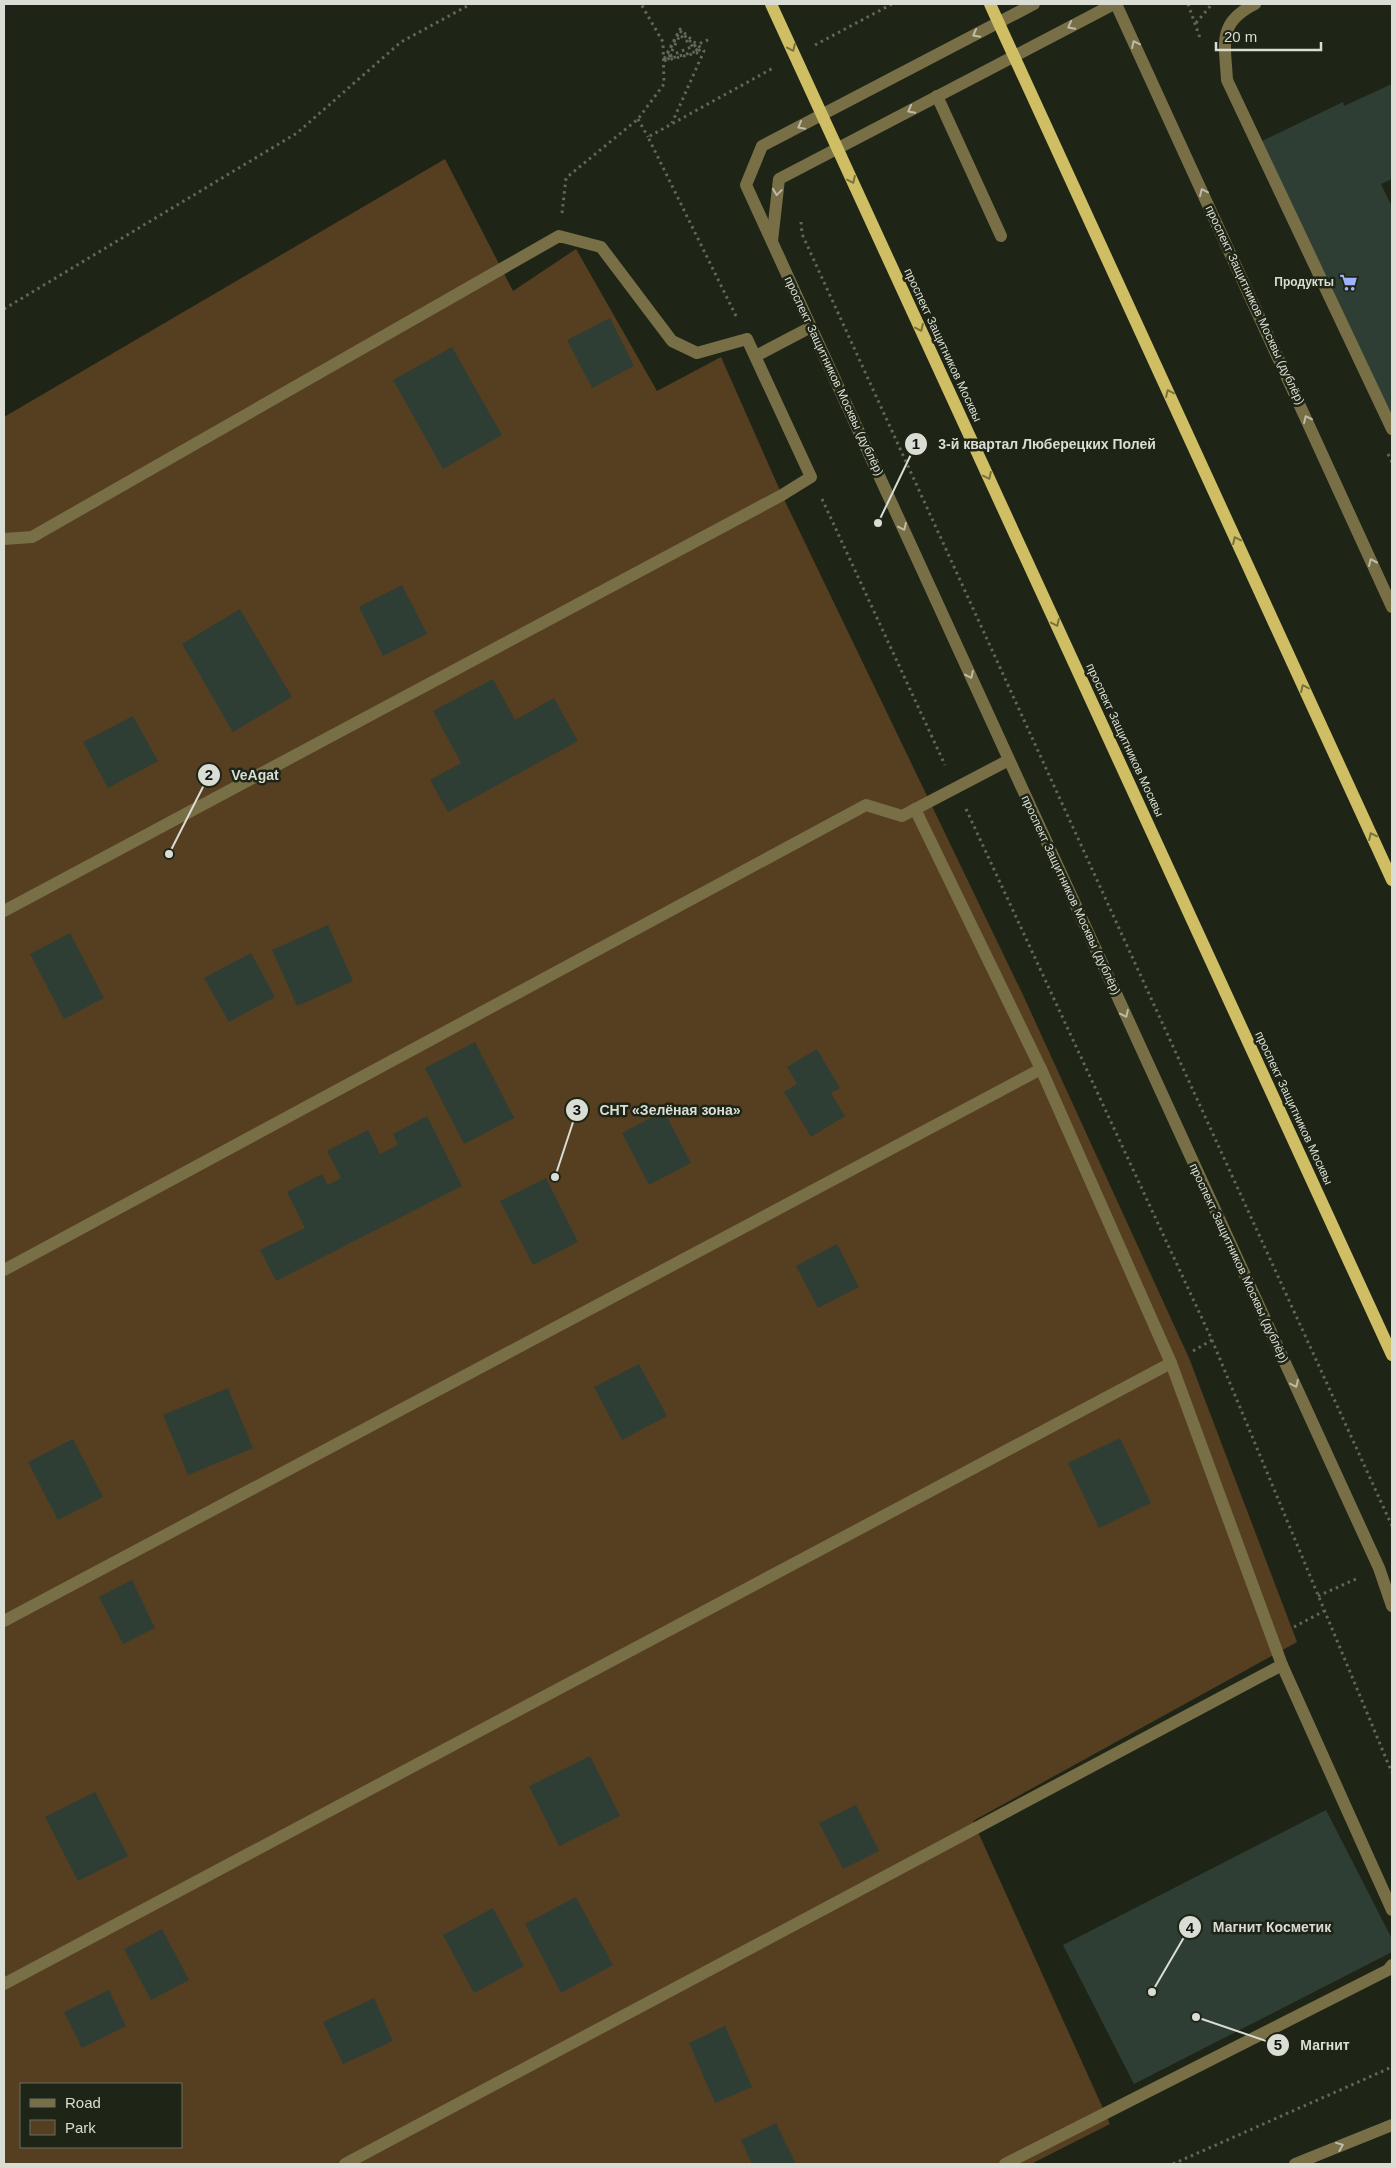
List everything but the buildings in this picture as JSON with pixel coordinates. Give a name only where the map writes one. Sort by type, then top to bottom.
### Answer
[{"type":"main road","name":"проспект Защитников Москвы","points":[[771,4],[1392,1355]]},
{"type":"main road","points":[[990,4],[1392,880]]},
{"type":"street","name":"проспект Защитников Москвы (дублёр)","points":[[1034,4],[762,146],[746,185],[1374,1559],[1392,1606]]},
{"type":"street","name":"проспект Защитников Москвы (дублёр)","points":[[1115,4],[1392,607]]},
{"type":"street","points":[[772,242],[779,179],[1115,4]]},
{"type":"street","points":[[1255,4],[1239,12],[1224,36],[1227,80],[1392,429]]},
{"type":"street","points":[[937,96],[1001,236]]},
{"type":"street","points":[[4,539],[32,537],[559,236],[601,247],[672,342],[698,352],[747,339],[812,477],[782,495],[4,911]]},
{"type":"street","points":[[756,356],[811,327]]},
{"type":"street","points":[[4,1270],[866,805],[902,816],[1009,760]]},
{"type":"street","points":[[915,809],[1041,1069],[1171,1363],[1282,1665],[1392,1910]]},
{"type":"street","points":[[4,1621],[1041,1069]]},
{"type":"street","points":[[4,1984],[1171,1363]]},
{"type":"street","points":[[345,2164],[1282,1665]]},
{"type":"street","points":[[1005,2164],[1388,1970],[1392,1965]]},
{"type":"street","points":[[1295,2164],[1392,2125]]},
{"type":"path","points":[[4,310],[297,133],[401,42],[471,4]]},
{"type":"path","points":[[559,236],[566,178],[638,120],[664,84],[663,42],[641,4]]},
{"type":"path","points":[[1196,23],[1212,4]]},
{"type":"path","points":[[672,123],[704,51],[698,46],[692,40],[680,29],[663,61],[701,52],[694,45],[680,31],[664,60],[698,51],[692,46],[680,35],[669,56],[686,50],[694,46],[702,43],[710,39]]},
{"type":"path","points":[[638,120],[648,137]]},
{"type":"path","points":[[800,216],[802,234],[806,243],[1392,1526]]},
{"type":"path","points":[[812,477],[1212,1340],[1392,1774]]},
{"type":"path","points":[[1272,1638],[1324,1611]]},
{"type":"path","points":[[1172,2164],[1392,2067]]},
{"type":"green space","points":[[445,159],[513,291],[576,249],[657,391],[721,357],[782,495],[1023,995],[1189,1358],[1297,1642],[973,1821],[1110,2124],[1031,2164],[4,2164],[4,417]]},
{"type":"place","name":"Продукты","points":[[1348,282]]},
{"type":"place","name":"3-й квартал Люберецких Полей","points":[[878,523]]},
{"type":"place","name":"VeAgat","points":[[169,854]]},
{"type":"place","name":"СНТ «Зелёная зона»","points":[[555,1177]]},
{"type":"place","name":"Магнит Косметик","points":[[1152,1992]]},
{"type":"place","name":"Магнит","points":[[1196,2017]]}]
